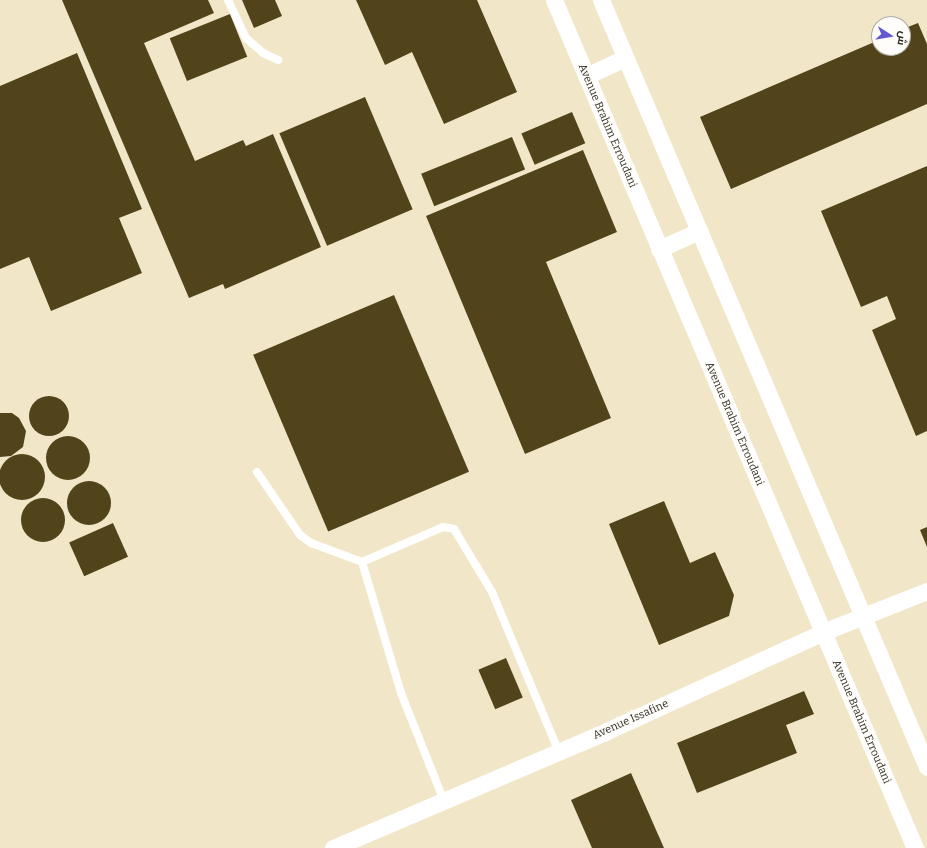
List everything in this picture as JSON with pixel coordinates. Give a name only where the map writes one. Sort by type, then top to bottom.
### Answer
[{"type":"street","name":"Avenue Brahim Erroudani","points":[[554,0],[915,848]]},
{"type":"street","points":[[601,0],[927,767]]},
{"type":"street","points":[[586,76],[625,58]]},
{"type":"street","points":[[659,249],[699,231]]},
{"type":"street","name":"Avenue Issafine","points":[[333,848],[559,752],[711,685],[823,632],[927,591]]},
{"type":"lane","points":[[228,0],[246,38],[263,52],[278,60]]},
{"type":"lane","points":[[257,472],[300,535],[311,543],[362,562],[443,527],[454,529],[492,592],[559,752]]},
{"type":"lane","points":[[362,562],[400,693],[444,800]]},
{"type":"shaded area","points":[[0,0],[927,0],[927,848],[0,848]]},
{"type":"building","points":[[62,0],[208,0],[214,13],[144,43],[195,161],[243,140],[246,146],[273,134],[321,247],[225,289],[223,284],[189,298]]},
{"type":"building","points":[[242,0],[275,0],[282,16],[254,28]]},
{"type":"building","points":[[356,0],[477,0],[517,92],[444,124],[412,52],[385,65]]},
{"type":"building","points":[[230,14],[247,57],[187,81],[170,38]]},
{"type":"building","points":[[918,23],[927,44],[927,104],[731,189],[700,117],[871,43],[871,56],[911,56],[911,26]]},
{"type":"building","points":[[77,53],[142,209],[119,218],[142,273],[51,311],[29,257],[0,269],[0,86]]},
{"type":"building","points":[[365,97],[413,209],[327,246],[279,133]]},
{"type":"building","points":[[572,112],[585,143],[535,165],[521,133]]},
{"type":"building","points":[[512,137],[525,169],[434,206],[421,174]]},
{"type":"building","points":[[583,150],[617,232],[546,262],[611,418],[525,454],[426,216]]},
{"type":"building","points":[[927,166],[927,431],[916,436],[872,330],[896,319],[887,296],[861,307],[821,211]]},
{"type":"building","points":[[394,295],[469,472],[328,532],[253,355]]},
{"type":"building","points":[[53,396],[60,399],[66,405],[69,416],[68,424],[60,433],[53,436],[45,436],[38,433],[30,424],[29,412],[32,405],[41,397]]},
{"type":"building","points":[[0,413],[12,413],[19,418],[26,431],[23,447],[11,456],[0,457]]},
{"type":"building","points":[[64,436],[72,436],[84,442],[90,454],[90,462],[84,474],[72,480],[64,480],[52,474],[46,462],[46,454],[52,442]]},
{"type":"building","points":[[22,454],[35,458],[41,464],[45,477],[41,490],[35,496],[22,500],[9,496],[3,490],[-1,477],[3,464],[9,458]]},
{"type":"building","points":[[89,481],[101,485],[107,491],[111,503],[107,515],[101,521],[89,525],[77,521],[71,515],[67,503],[71,491],[77,485]]},
{"type":"building","points":[[39,498],[47,498],[59,504],[65,516],[65,524],[59,536],[47,542],[39,542],[27,536],[21,524],[21,516],[27,504]]},
{"type":"building","points":[[664,501],[690,563],[715,552],[734,595],[729,616],[659,645],[609,524]]},
{"type":"building","points":[[113,523],[128,557],[84,576],[69,543]]},
{"type":"building","points":[[927,527],[927,547],[920,530]]},
{"type":"building","points":[[506,658],[523,698],[495,709],[478,670]]},
{"type":"building","points":[[804,691],[814,714],[786,725],[797,753],[697,793],[677,743]]},
{"type":"building","points":[[631,773],[664,848],[592,848],[571,800]]}]
